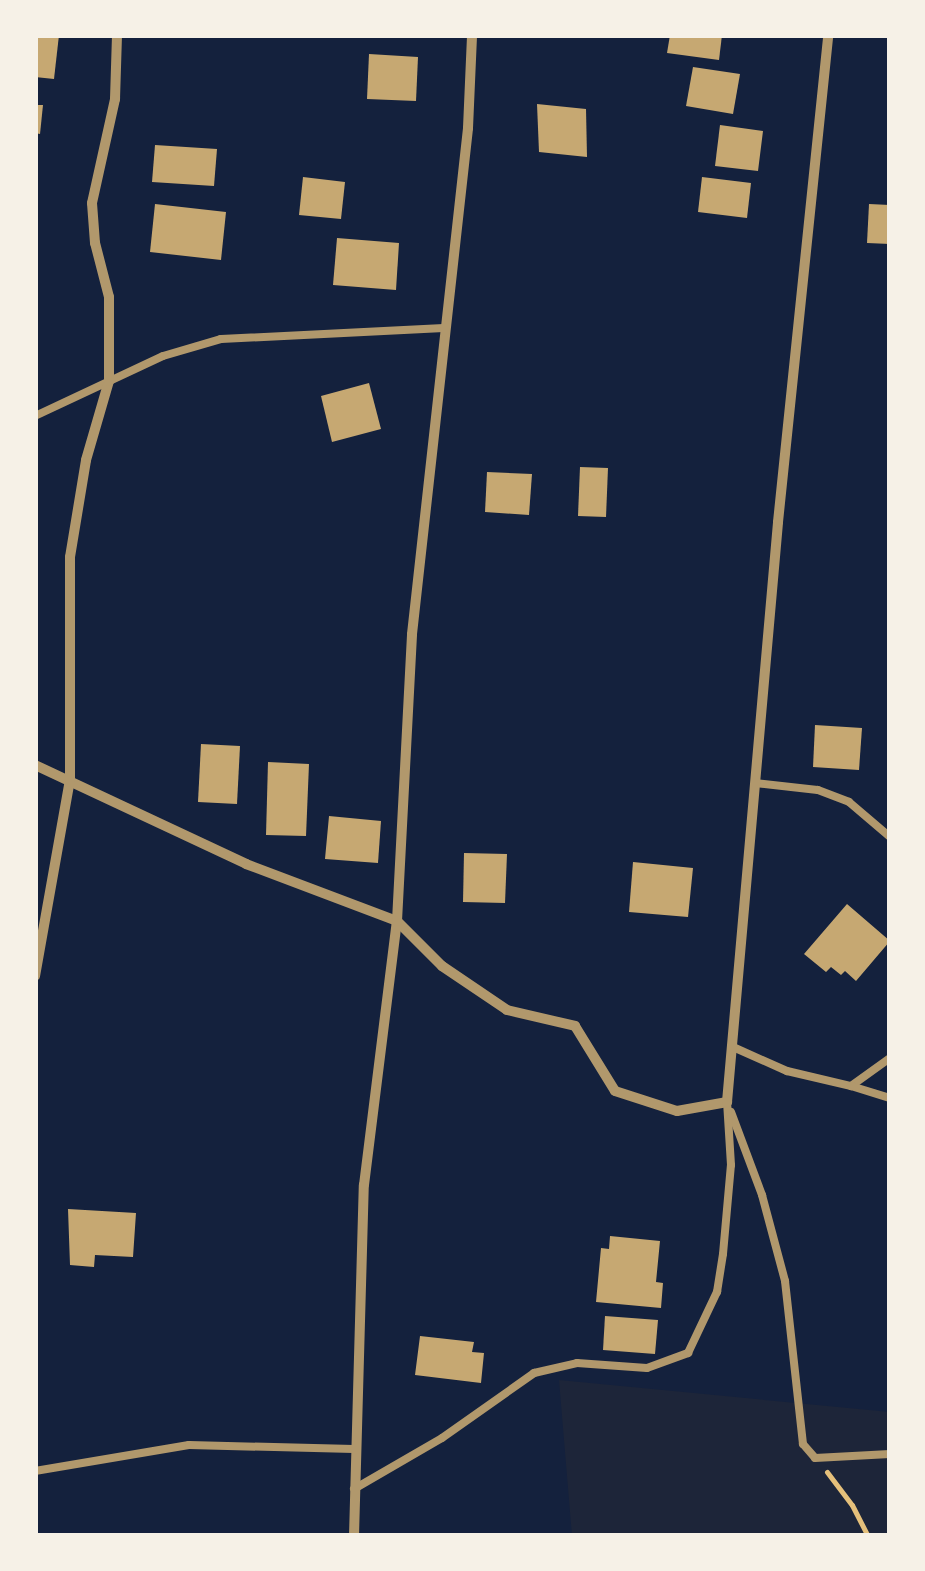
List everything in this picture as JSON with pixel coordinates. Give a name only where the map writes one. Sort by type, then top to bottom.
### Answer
[{"type":"street","points":[[35,976],[38,940],[70,780],[70,558],[86,460],[108,381],[109,297],[95,243],[92,203],[115,99],[117,35]]},
{"type":"street","points":[[354,1536],[352,1490],[364,1185],[397,922],[412,634],[468,128],[472,35]]},
{"type":"street","points":[[35,765],[246,864],[397,922],[442,966],[507,1010],[575,1026],[615,1091],[678,1111],[727,1102],[828,35]]},
{"type":"lane","points":[[35,416],[163,356],[221,339],[444,328]]},
{"type":"lane","points":[[755,784],[818,790],[849,802],[890,837]]},
{"type":"lane","points":[[732,1047],[786,1071],[890,1098]]},
{"type":"lane","points":[[851,1086],[890,1058]]},
{"type":"lane","points":[[727,1102],[762,1196],[785,1281],[802,1444],[816,1458],[890,1454]]},
{"type":"lane","points":[[352,1490],[442,1438],[534,1373],[577,1364],[647,1368],[688,1353],[716,1292],[723,1254],[731,1164],[727,1102]]},
{"type":"lane","points":[[35,1471],[189,1446],[354,1449]]},
{"type":"path","points":[[816,1458],[852,1505],[868,1536]]},
{"type":"shaded area","points":[[559,1380],[890,1412],[890,1536],[572,1536]]},
{"type":"building","points":[[35,35],[59,35],[54,79],[35,77]]},
{"type":"building","points":[[670,35],[722,35],[719,60],[667,53]]},
{"type":"building","points":[[369,54],[418,57],[416,101],[367,99]]},
{"type":"building","points":[[693,67],[740,74],[733,114],[686,106]]},
{"type":"building","points":[[537,104],[586,109],[587,157],[539,152]]},
{"type":"building","points":[[35,105],[43,105],[40,134],[35,133]]},
{"type":"building","points":[[720,125],[763,131],[758,171],[715,166]]},
{"type":"building","points":[[155,145],[217,149],[214,186],[152,182]]},
{"type":"building","points":[[303,177],[345,182],[341,219],[299,215]]},
{"type":"building","points":[[702,177],[751,183],[747,218],[698,212]]},
{"type":"building","points":[[155,204],[226,212],[221,260],[150,252]]},
{"type":"building","points":[[869,204],[890,205],[890,244],[867,243]]},
{"type":"building","points":[[337,238],[399,243],[396,290],[333,285]]},
{"type":"building","points":[[369,383],[381,429],[332,442],[321,396]]},
{"type":"building","points":[[580,467],[608,468],[606,517],[578,516]]},
{"type":"building","points":[[487,472],[532,474],[529,515],[485,512]]},
{"type":"building","points":[[815,725],[862,728],[859,770],[813,767]]},
{"type":"building","points":[[201,744],[240,746],[237,804],[198,802]]},
{"type":"building","points":[[268,762],[309,764],[306,836],[266,835]]},
{"type":"building","points":[[329,816],[381,821],[378,863],[325,859]]},
{"type":"building","points":[[464,853],[507,854],[505,903],[463,902]]},
{"type":"building","points":[[633,862],[693,868],[688,917],[629,912]]},
{"type":"building","points":[[847,904],[890,941],[856,981],[845,971],[841,975],[831,967],[826,972],[804,954]]},
{"type":"building","points":[[68,1209],[136,1213],[133,1257],[95,1255],[94,1267],[70,1265]]},
{"type":"building","points":[[610,1236],[660,1241],[656,1282],[663,1283],[661,1308],[596,1302],[601,1248],[609,1249]]},
{"type":"building","points":[[605,1316],[658,1320],[655,1354],[603,1350]]},
{"type":"building","points":[[420,1336],[474,1342],[472,1352],[484,1353],[481,1383],[415,1375]]}]
